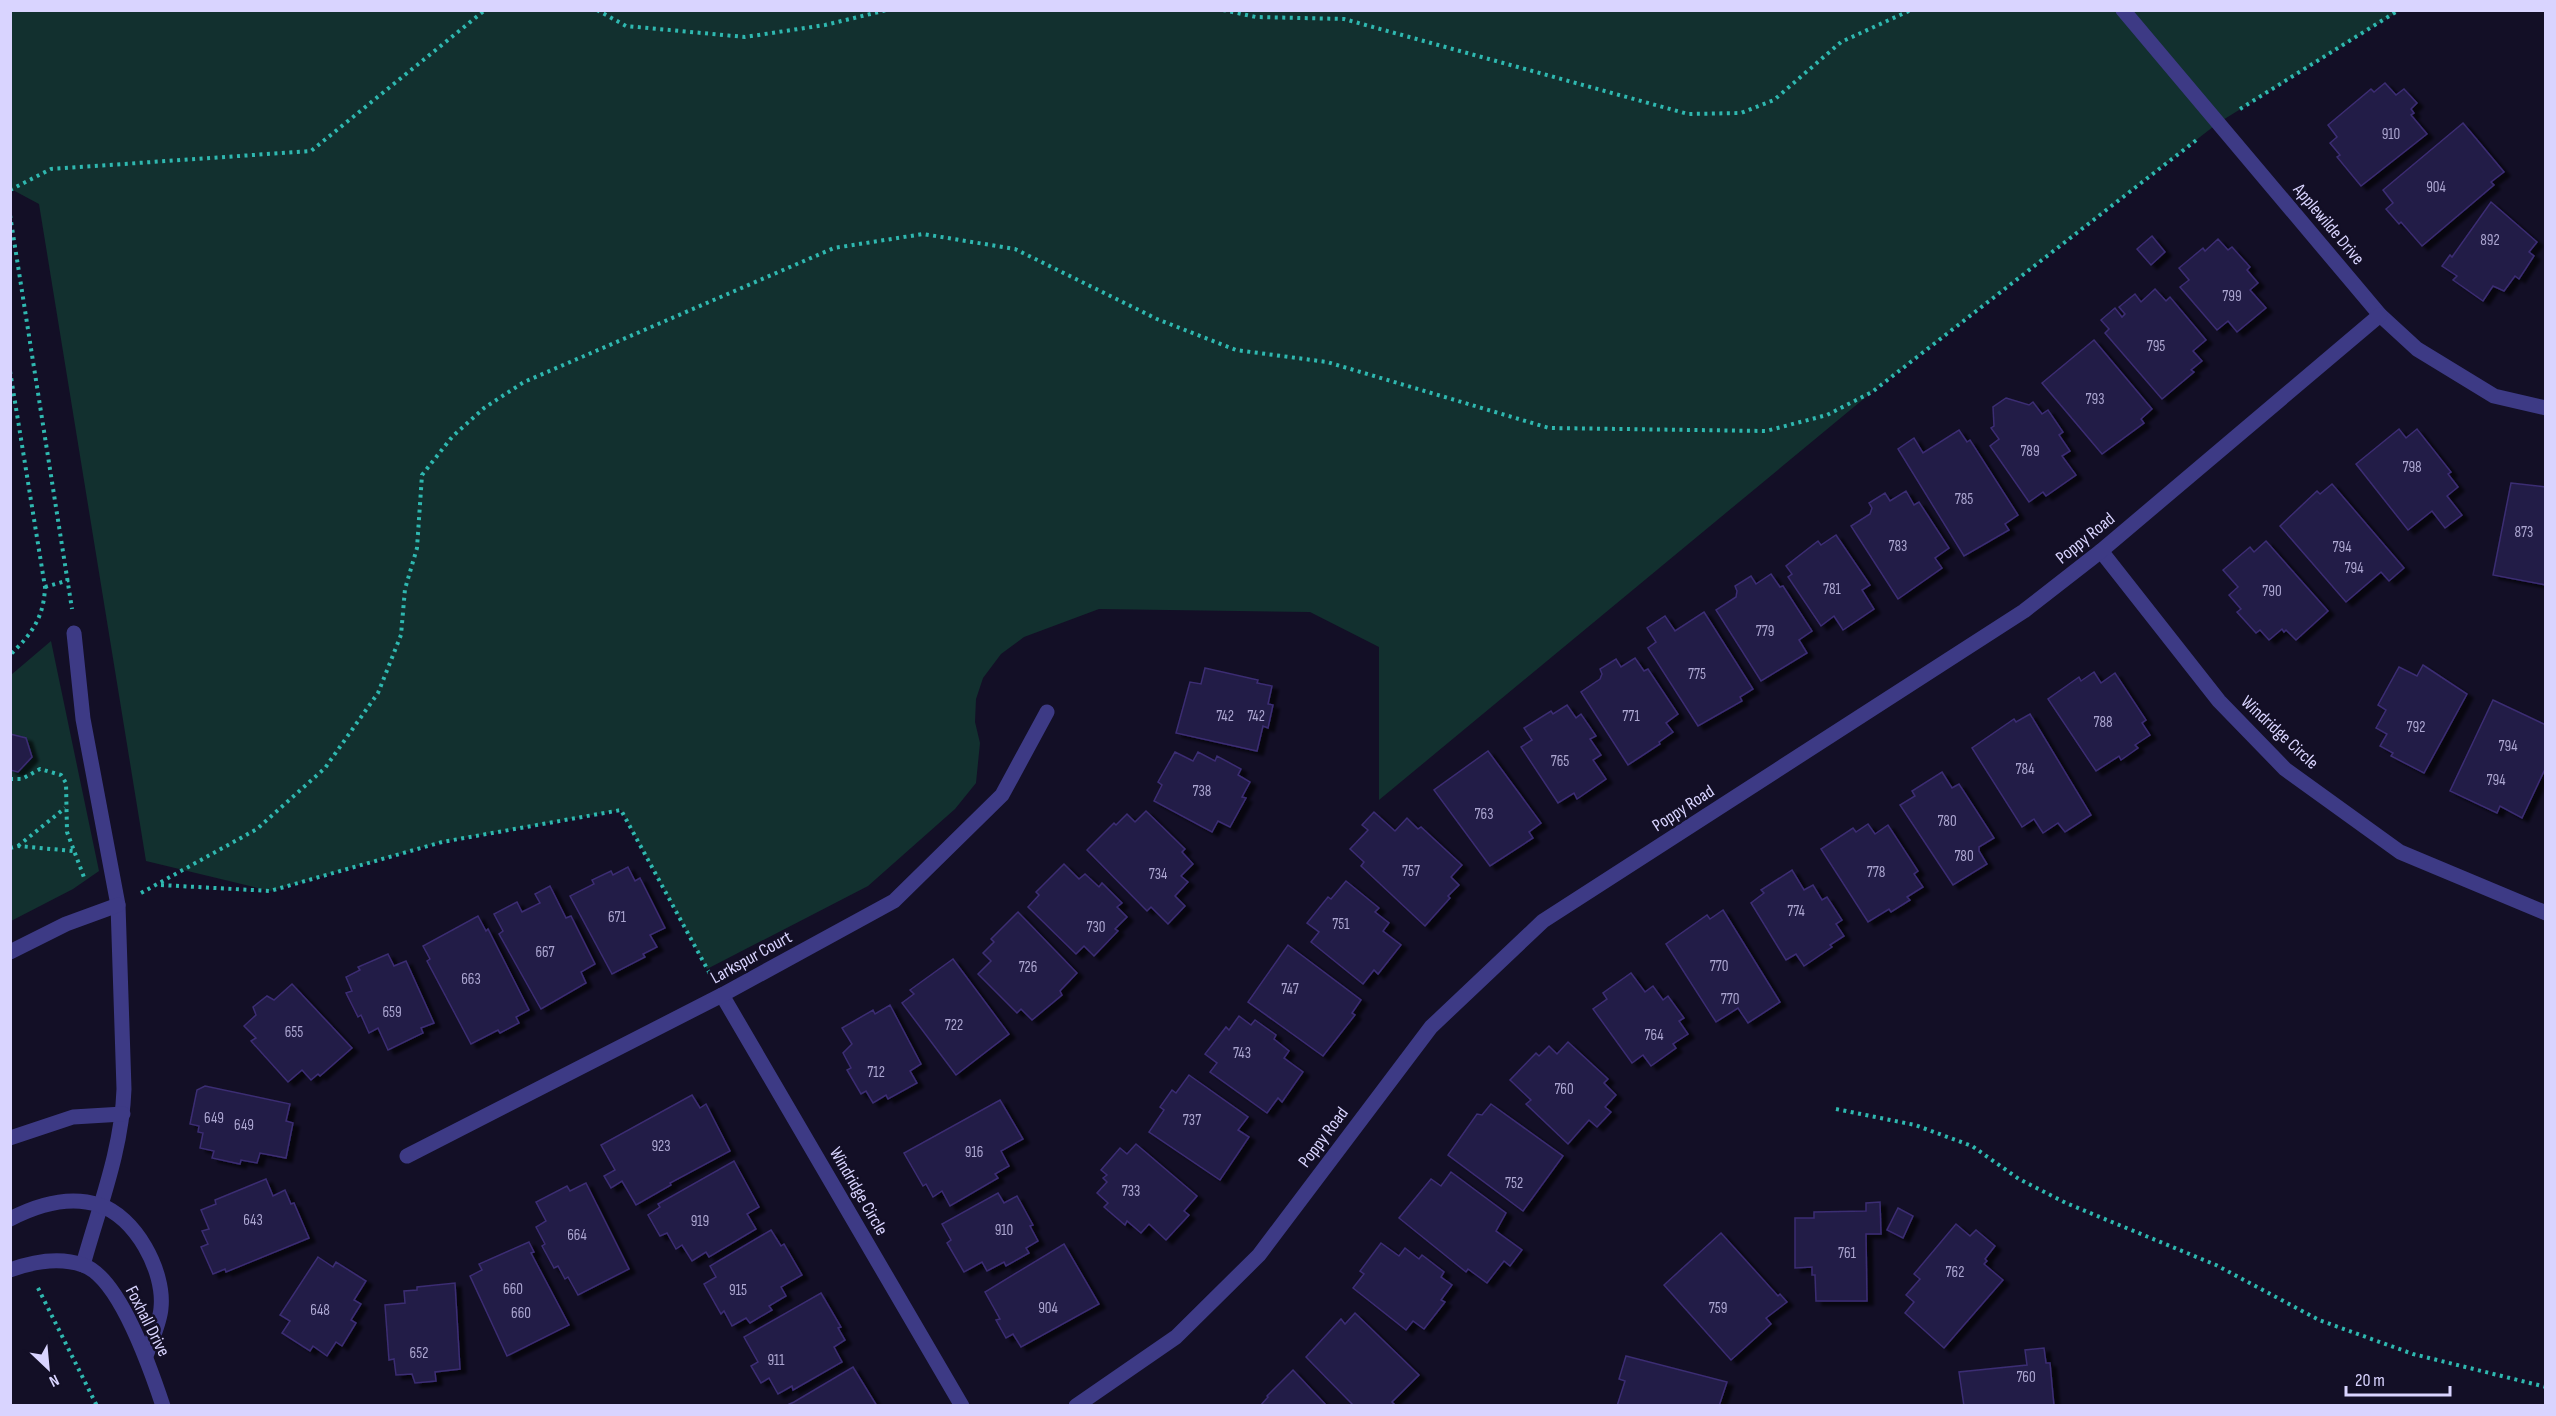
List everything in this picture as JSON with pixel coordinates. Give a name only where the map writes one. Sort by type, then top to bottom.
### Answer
[{"type":"street","name":"Applewilde Drive","points":[[2123,10],[2380,315],[2417,349],[2494,396],[2546,408]]},
{"type":"street","name":"Poppy Road","points":[[1076,1406],[1176,1337],[1259,1255],[1431,1027],[1543,921],[2024,611],[2101,551],[2380,315]]},
{"type":"street","name":"Windridge Circle","points":[[2101,551],[2219,701],[2285,769],[2400,852],[2546,913]]},
{"type":"street","points":[[10,1270],[26,1264],[58,1261],[83,1265],[110,1179],[123,1114],[118,905],[83,719],[74,633]]},
{"type":"street","name":"Larkspur Court","points":[[407,1156],[722,995],[894,901],[1002,795],[1047,712]]},
{"type":"street","points":[[10,952],[66,924],[118,905]]},
{"type":"street","name":"Windridge Circle","points":[[722,995],[963,1406]]},
{"type":"street","points":[[10,1138],[73,1117],[123,1114]]},
{"type":"street","points":[[10,1219],[33,1207],[69,1201],[100,1205],[126,1223],[147,1248],[160,1279],[161,1308],[146,1356]]},
{"type":"street","name":"Foxhall Drive","points":[[83,1265],[104,1279],[146,1356],[163,1406]]},
{"type":"path","points":[[10,190],[51,169],[311,151],[485,10]]},
{"type":"path","points":[[597,10],[626,26],[745,37],[825,25],[886,10]]},
{"type":"path","points":[[1223,10],[1256,16],[1344,19],[1688,114],[1741,113],[1774,100],[1840,42],[1911,10]]},
{"type":"path","points":[[707,969],[621,810],[442,842],[270,891],[159,885],[257,829],[325,768],[378,693],[401,635],[405,589],[417,548],[422,475],[452,437],[484,408],[524,382],[834,248],[923,234],[1016,249],[1156,319],[1236,350],[1327,362],[1549,428],[1766,431],[1827,415],[1872,392],[2218,123],[2399,10]]},
{"type":"path","points":[[10,215],[69,580],[74,633]]},
{"type":"path","points":[[10,371],[45,587],[44,605],[39,622],[10,655]]},
{"type":"path","points":[[45,587],[69,580]]},
{"type":"path","points":[[10,779],[22,779],[40,769],[61,775],[66,783],[67,832],[87,885],[118,905]]},
{"type":"path","points":[[18,846],[65,808]]},
{"type":"path","points":[[10,848],[18,846],[73,851]]},
{"type":"path","points":[[1836,1109],[1915,1125],[1972,1146],[2019,1179],[2056,1198],[2216,1265],[2319,1320],[2413,1354],[2546,1387]]},
{"type":"path","points":[[26,1264],[97,1406]]},
{"type":"green space","points":[[10,11],[2399,11],[2218,123],[1872,392],[1379,800],[1379,647],[1310,612],[1099,609],[1024,637],[1001,654],[983,678],[976,699],[975,722],[980,743],[976,783],[955,809],[868,886],[707,969],[621,810],[442,842],[270,891],[146,861],[39,204],[11,189]]},
{"type":"green space","points":[[51,641],[99,871],[73,889],[11,921],[11,675]]},
{"type":"building","points":[[2385,83],[2396,95],[2404,89],[2417,103],[2411,109],[2414,113],[2411,115],[2427,134],[2361,186],[2337,157],[2340,155],[2330,143],[2337,137],[2328,125],[2371,89],[2374,92]]},
{"type":"building","points":[[2463,123],[2504,172],[2491,182],[2494,185],[2422,246],[2386,209],[2393,203],[2383,190]]},
{"type":"building","points":[[2491,202],[2537,242],[2529,252],[2534,256],[2519,279],[2515,276],[2504,291],[2493,286],[2483,301],[2453,280],[2457,276],[2442,266],[2450,255],[2452,257]]},
{"type":"building","points":[[2152,236],[2165,252],[2151,265],[2137,249]]},
{"type":"building","points":[[2218,239],[2228,250],[2232,247],[2250,267],[2247,270],[2258,283],[2250,290],[2266,308],[2237,332],[2228,321],[2217,330],[2180,287],[2189,280],[2179,268],[2203,248],[2205,251]]},
{"type":"building","points":[[2155,289],[2166,301],[2170,297],[2206,340],[2193,351],[2202,361],[2191,370],[2194,372],[2162,399],[2105,333],[2109,329],[2101,320],[2115,308],[2122,317],[2125,314],[2119,307],[2135,294],[2141,302]]},
{"type":"building","points":[[2094,340],[2152,409],[2141,419],[2144,423],[2102,454],[2042,383]]},
{"type":"building","points":[[2006,398],[2029,405],[2033,402],[2042,414],[2048,410],[2063,432],[2059,435],[2070,451],[2062,456],[2076,475],[2046,496],[2043,492],[2029,502],[1990,446],[1999,439],[1991,428],[1994,426],[1993,407]]},
{"type":"building","points":[[2399,429],[2406,438],[2417,429],[2451,472],[2448,474],[2458,487],[2447,496],[2462,515],[2445,528],[2432,511],[2408,530],[2356,464]]},
{"type":"building","points":[[1959,430],[1967,442],[1970,440],[2018,515],[2005,524],[2009,530],[1964,556],[1898,449],[1914,438],[1923,453]]},
{"type":"building","points":[[2511,483],[2546,487],[2546,585],[2493,575]]},
{"type":"building","points":[[2332,484],[2404,568],[2389,581],[2381,572],[2346,602],[2280,526],[2317,491],[2320,494]]},
{"type":"building","points":[[1906,491],[1914,505],[1919,502],[1949,548],[1935,558],[1942,568],[1898,599],[1851,526],[1870,514],[1872,508],[1869,503],[1885,493],[1890,501]]},
{"type":"building","points":[[1836,535],[1870,585],[1862,590],[1874,609],[1843,630],[1834,616],[1821,626],[1788,577],[1792,574],[1786,566],[1818,541],[1821,545]]},
{"type":"building","points":[[2266,541],[2328,611],[2296,640],[2282,629],[2269,640],[2260,630],[2256,633],[2237,612],[2241,609],[2229,595],[2238,587],[2223,570],[2250,547],[2254,552]]},
{"type":"building","points":[[1771,574],[1780,587],[1783,586],[1812,631],[1799,640],[1807,653],[1761,681],[1716,610],[1736,597],[1735,586],[1751,576],[1756,584]]},
{"type":"building","points":[[1704,612],[1753,689],[1740,697],[1742,701],[1698,726],[1648,648],[1656,642],[1647,628],[1665,616],[1675,631]]},
{"type":"building","points":[[1635,658],[1644,671],[1648,669],[1678,714],[1666,723],[1673,732],[1659,742],[1660,744],[1628,765],[1581,692],[1600,679],[1602,674],[1600,669],[1616,659],[1621,667]]},
{"type":"building","points":[[2423,665],[2467,694],[2424,773],[2391,756],[2393,753],[2380,746],[2387,734],[2376,728],[2386,710],[2378,705],[2399,667],[2417,676]]},
{"type":"building","points":[[1205,668],[1258,680],[1257,683],[1272,686],[1268,704],[1273,705],[1268,728],[1263,726],[1257,751],[1176,733],[1190,682],[1201,684]]},
{"type":"building","points":[[2094,672],[2101,683],[2115,673],[2146,720],[2142,723],[2150,735],[2135,745],[2138,748],[2121,760],[2119,756],[2096,771],[2048,699],[2079,677],[2081,681]]},
{"type":"building","points":[[2493,700],[2546,725],[2546,767],[2522,818],[2500,806],[2497,813],[2450,791]]},
{"type":"building","points":[[1567,705],[1576,718],[1581,714],[1596,736],[1590,739],[1601,755],[1593,760],[1606,779],[1577,799],[1574,793],[1558,803],[1521,747],[1532,740],[1524,728],[1551,711],[1553,714]]},
{"type":"building","points":[[2030,714],[2091,815],[2065,832],[2058,823],[2043,833],[2034,819],[2022,827],[1972,748],[2014,719],[2016,722]]},
{"type":"building","points":[[10,734],[26,738],[32,757],[18,772],[10,770]]},
{"type":"building","points":[[1488,751],[1541,823],[1529,832],[1533,838],[1490,866],[1434,790]]},
{"type":"building","points":[[1175,752],[1193,761],[1198,752],[1215,761],[1217,756],[1241,769],[1238,775],[1250,782],[1242,797],[1246,798],[1230,827],[1218,821],[1212,832],[1154,801],[1162,785],[1158,782]]},
{"type":"building","points":[[1942,772],[1952,788],[1959,784],[1994,838],[1979,847],[1987,864],[1953,885],[1900,805],[1915,796],[1912,791]]},
{"type":"building","points":[[1146,811],[1185,849],[1182,852],[1193,864],[1181,876],[1188,882],[1175,896],[1185,906],[1168,924],[1151,907],[1147,911],[1087,850],[1114,823],[1116,825],[1127,814],[1135,822]]},
{"type":"building","points":[[1374,812],[1395,831],[1407,818],[1418,829],[1421,827],[1462,865],[1451,877],[1459,885],[1425,926],[1361,866],[1364,862],[1350,849],[1368,830],[1362,825]]},
{"type":"building","points":[[1868,824],[1875,834],[1888,825],[1918,871],[1914,874],[1923,887],[1907,897],[1910,900],[1891,912],[1889,909],[1868,922],[1821,849],[1853,828],[1856,832]]},
{"type":"building","points":[[1064,864],[1079,879],[1085,874],[1099,887],[1102,883],[1122,903],[1117,907],[1127,917],[1115,929],[1118,931],[1094,956],[1084,946],[1076,954],[1028,907],[1039,895],[1036,892]]},
{"type":"building","points":[[628,867],[635,881],[640,878],[665,928],[650,935],[657,947],[643,954],[645,957],[612,974],[570,896],[594,884],[592,880],[611,871],[613,875]]},
{"type":"building","points":[[1792,870],[1804,890],[1813,885],[1822,900],[1827,897],[1842,920],[1836,924],[1844,936],[1804,966],[1796,954],[1786,960],[1751,903],[1764,893],[1761,890]]},
{"type":"building","points":[[1346,881],[1379,908],[1375,912],[1389,923],[1383,931],[1401,945],[1378,974],[1374,970],[1363,984],[1311,942],[1319,932],[1307,923],[1328,897],[1331,899]]},
{"type":"building","points":[[550,886],[566,918],[571,916],[595,964],[581,972],[586,983],[541,1009],[499,934],[503,931],[494,914],[517,902],[522,912],[540,903],[535,894]]},
{"type":"building","points":[[1723,910],[1780,1002],[1748,1023],[1738,1008],[1716,1022],[1666,944],[1707,915],[1710,919]]},
{"type":"building","points":[[1018,912],[1077,973],[1060,991],[1062,995],[1032,1020],[1021,1009],[1017,1013],[978,974],[991,961],[983,953],[994,942],[991,939]]},
{"type":"building","points":[[478,916],[486,931],[488,929],[529,1010],[516,1017],[519,1023],[500,1033],[498,1030],[471,1044],[427,961],[430,959],[423,946]]},
{"type":"building","points":[[1288,945],[1361,1000],[1352,1013],[1355,1015],[1323,1056],[1248,1002]]},
{"type":"building","points":[[388,954],[394,966],[406,961],[434,1023],[421,1028],[423,1033],[388,1050],[378,1028],[369,1033],[361,1015],[358,1017],[346,993],[352,991],[346,977],[360,970],[358,967]]},
{"type":"building","points":[[953,959],[1009,1034],[956,1075],[902,1003],[914,994],[910,990]]},
{"type":"building","points":[[1631,973],[1645,992],[1653,986],[1663,1000],[1668,996],[1684,1018],[1679,1021],[1688,1034],[1673,1044],[1676,1048],[1651,1066],[1643,1055],[1632,1063],[1593,1009],[1607,999],[1603,993]]},
{"type":"building","points":[[292,984],[352,1048],[320,1076],[318,1074],[311,1080],[302,1070],[288,1082],[251,1041],[256,1038],[244,1026],[256,1015],[253,1007],[267,996],[274,1000]]},
{"type":"building","points":[[890,1005],[921,1064],[910,1071],[917,1083],[888,1099],[886,1095],[873,1103],[866,1091],[861,1094],[847,1070],[851,1068],[843,1053],[852,1044],[842,1028],[873,1010],[875,1014]]},
{"type":"building","points":[[1239,1016],[1251,1025],[1255,1020],[1276,1035],[1274,1039],[1289,1051],[1284,1058],[1303,1072],[1282,1102],[1278,1098],[1267,1113],[1210,1072],[1217,1063],[1205,1054],[1226,1027],[1229,1030]]},
{"type":"building","points":[[1568,1042],[1608,1079],[1604,1083],[1616,1095],[1605,1107],[1611,1112],[1597,1127],[1589,1120],[1568,1144],[1526,1104],[1531,1100],[1510,1080],[1536,1053],[1539,1056],[1549,1046],[1557,1054]]},
{"type":"building","points":[[1189,1075],[1248,1117],[1238,1130],[1249,1137],[1220,1180],[1149,1132],[1164,1110],[1160,1107],[1172,1090],[1176,1093]]},
{"type":"building","points":[[205,1086],[290,1104],[286,1121],[293,1123],[286,1158],[260,1153],[257,1163],[241,1160],[240,1164],[212,1158],[214,1151],[200,1148],[203,1133],[198,1132],[199,1126],[190,1124],[197,1090]]},
{"type":"building","points":[[692,1095],[700,1108],[706,1104],[730,1151],[670,1183],[671,1185],[636,1205],[622,1181],[611,1188],[604,1176],[615,1170],[601,1145]]},
{"type":"building","points":[[1000,1100],[1023,1139],[1001,1151],[1009,1166],[995,1174],[998,1178],[950,1206],[942,1191],[933,1197],[926,1184],[923,1186],[904,1153]]},
{"type":"building","points":[[1491,1104],[1563,1156],[1523,1211],[1448,1155],[1477,1114],[1482,1115]]},
{"type":"building","points":[[1136,1144],[1197,1196],[1184,1211],[1189,1215],[1166,1240],[1149,1224],[1141,1233],[1127,1221],[1125,1225],[1104,1207],[1108,1203],[1097,1193],[1107,1182],[1103,1178],[1107,1175],[1101,1170],[1120,1148],[1127,1154]]},
{"type":"building","points":[[734,1161],[759,1207],[747,1214],[756,1229],[709,1257],[706,1252],[692,1261],[682,1245],[676,1249],[667,1233],[660,1236],[648,1215],[660,1207],[658,1204]]},
{"type":"building","points":[[1451,1172],[1506,1213],[1496,1231],[1522,1250],[1510,1266],[1504,1261],[1487,1283],[1468,1269],[1466,1272],[1399,1218],[1431,1179],[1441,1186]]},
{"type":"building","points":[[266,1179],[273,1196],[285,1190],[291,1204],[294,1203],[309,1238],[226,1272],[225,1269],[213,1274],[201,1247],[208,1244],[202,1231],[209,1229],[201,1210],[216,1204],[215,1200]]},
{"type":"building","points":[[586,1183],[629,1269],[578,1295],[568,1277],[565,1279],[558,1266],[554,1268],[542,1246],[545,1244],[536,1227],[546,1221],[536,1202],[567,1186],[570,1191]]},
{"type":"building","points":[[998,1193],[1004,1203],[1017,1196],[1033,1225],[1030,1226],[1038,1241],[1026,1248],[1029,1253],[1006,1266],[1004,1262],[987,1271],[982,1262],[964,1272],[947,1243],[951,1240],[942,1224]]},
{"type":"building","points":[[1880,1202],[1881,1234],[1866,1234],[1867,1301],[1816,1301],[1815,1275],[1812,1275],[1812,1267],[1795,1268],[1795,1218],[1814,1218],[1814,1212],[1866,1211],[1866,1203]]},
{"type":"building","points":[[1898,1208],[1913,1216],[1903,1238],[1887,1230]]},
{"type":"building","points":[[1956,1224],[1970,1236],[1976,1230],[1995,1246],[1984,1264],[2003,1280],[1944,1348],[1905,1313],[1914,1302],[1906,1295],[1920,1279],[1914,1274]]},
{"type":"building","points":[[771,1230],[781,1246],[784,1244],[802,1275],[781,1287],[786,1296],[769,1306],[772,1310],[750,1323],[746,1318],[732,1326],[724,1311],[721,1314],[704,1284],[716,1277],[710,1266]]},
{"type":"building","points":[[1721,1233],[1778,1296],[1780,1294],[1787,1302],[1766,1318],[1771,1324],[1731,1360],[1664,1285]]},
{"type":"building","points":[[529,1242],[534,1252],[531,1253],[569,1325],[507,1356],[470,1276],[482,1270],[479,1264]]},
{"type":"building","points":[[1381,1243],[1399,1256],[1405,1248],[1419,1259],[1422,1255],[1444,1272],[1441,1277],[1452,1285],[1441,1300],[1445,1302],[1424,1329],[1413,1321],[1406,1330],[1353,1288],[1364,1274],[1360,1271]]},
{"type":"building","points":[[1064,1244],[1099,1304],[1021,1347],[1013,1334],[1006,1338],[996,1320],[1000,1319],[985,1292]]},
{"type":"building","points":[[318,1257],[333,1267],[336,1262],[366,1281],[354,1300],[361,1304],[351,1320],[356,1323],[342,1346],[336,1342],[327,1356],[313,1346],[310,1351],[282,1333],[290,1321],[280,1315]]},
{"type":"building","points":[[455,1283],[460,1369],[435,1372],[436,1381],[415,1383],[412,1374],[396,1375],[394,1359],[389,1360],[385,1305],[405,1303],[404,1291],[417,1290],[417,1287]]},
{"type":"building","points":[[821,1293],[841,1327],[838,1328],[845,1340],[834,1347],[842,1362],[793,1390],[792,1386],[778,1394],[769,1378],[761,1383],[751,1366],[758,1362],[744,1337]]},
{"type":"building","points":[[1355,1313],[1419,1375],[1392,1402],[1396,1406],[1354,1406],[1306,1357],[1341,1319],[1345,1324]]},
{"type":"building","points":[[2044,1348],[2046,1363],[2050,1363],[2054,1406],[1964,1406],[1959,1372],[2027,1365],[2025,1350]]},
{"type":"building","points":[[1626,1356],[1727,1382],[1719,1406],[1617,1406],[1625,1381],[1619,1379]]},
{"type":"building","points":[[853,1367],[877,1406],[785,1406],[794,1402]]},
{"type":"building","points":[[1293,1370],[1327,1406],[1260,1406]]}]
